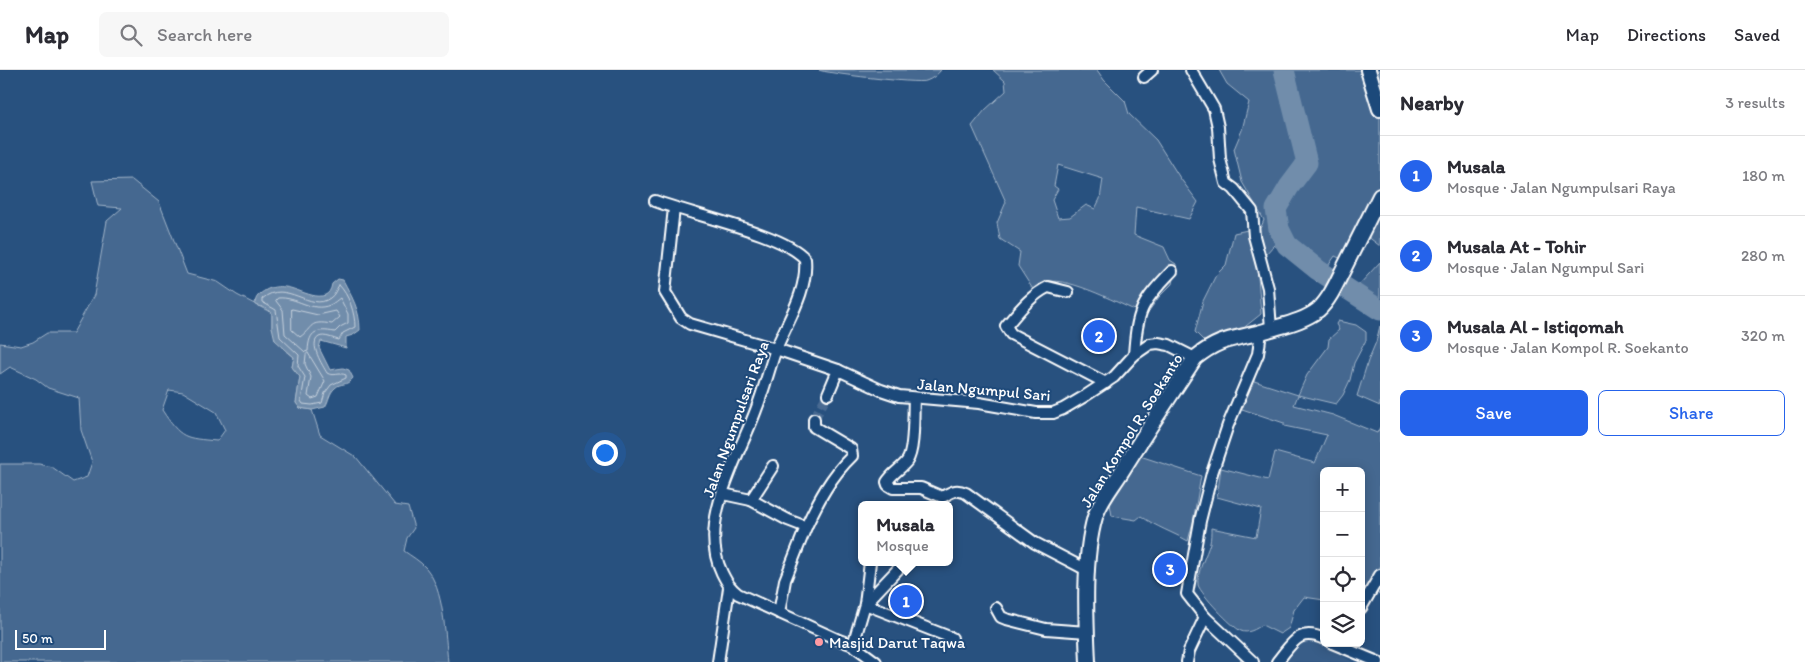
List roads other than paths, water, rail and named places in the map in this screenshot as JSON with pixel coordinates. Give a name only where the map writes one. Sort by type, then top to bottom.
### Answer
[{"type":"main road","points":[[1368,70],[1380,109]]},
{"type":"main road","name":"Jalan Kompol R. Soekanto","points":[[1091,661],[1088,632],[1088,570],[1091,534],[1096,515],[1102,503],[1195,358],[1221,341],[1266,331],[1291,323],[1318,310],[1330,296],[1380,196]]},
{"type":"street","points":[[1191,70],[1214,109],[1218,127],[1220,159],[1226,183],[1234,189],[1252,212],[1254,236],[1268,288],[1266,331],[1228,425],[1212,473],[1200,521],[1187,594],[1204,617],[1253,662]]},
{"type":"street","name":"Jalan Ngumpulsari Raya","points":[[655,201],[775,240],[795,249],[805,259],[806,271],[800,294],[776,349],[756,410],[722,494],[716,518],[714,539],[716,561],[729,588]]},
{"type":"street","name":"Jalan Ngumpul Sari","points":[[674,208],[665,287],[669,300],[681,318],[690,324],[776,349],[838,370],[881,390],[899,396],[979,403],[1036,413],[1053,413],[1106,383],[1134,355],[1150,344],[1169,345],[1195,358]]},
{"type":"street","points":[[1134,355],[1136,327],[1146,299],[1172,271]]},
{"type":"street","points":[[1068,292],[1048,287],[1042,289],[1029,300],[1006,326],[1011,334],[1106,383]]},
{"type":"street","points":[[828,394],[838,370]]},
{"type":"street","points":[[914,398],[911,450],[907,461],[891,475],[888,485],[893,488],[921,488],[942,497],[953,490],[959,490],[966,493],[1035,543],[1088,570]]},
{"type":"street","points":[[780,613],[785,580],[806,527],[838,469],[852,456],[851,450],[814,426],[814,419]]},
{"type":"street","points":[[752,500],[773,466]]},
{"type":"street","points":[[722,494],[752,500],[788,520],[806,527]]},
{"type":"street","points":[[853,645],[865,604],[870,566]]},
{"type":"street","points":[[865,604],[900,567]]},
{"type":"street","points":[[1364,602],[1380,575]]},
{"type":"street","points":[[718,662],[729,588],[738,594],[853,645],[876,662]]},
{"type":"street","points":[[865,604],[952,638]]},
{"type":"street","points":[[996,608],[1001,617],[1006,619],[1046,629],[1088,632]]},
{"type":"street","points":[[1186,662],[1204,617]]},
{"type":"street","points":[[1277,662],[1298,637],[1305,634],[1314,634],[1320,637]]},
{"type":"street","points":[[1343,647],[1378,662]]},
{"type":"water","points":[[338,279],[343,280],[355,304],[359,316],[360,330],[346,337],[346,348],[321,341],[319,348],[330,370],[343,368],[349,370],[353,378],[348,383],[337,386],[333,390],[325,407],[312,410],[300,408],[296,403],[300,377],[292,367],[294,357],[275,340],[272,327],[272,313],[263,307],[255,305],[256,300],[264,291],[278,287],[291,288],[312,295],[325,295],[332,284]]},
{"type":"waterway","points":[[1284,70],[1307,163],[1289,187],[1276,209],[1279,229],[1287,245],[1318,270],[1380,310]]},
{"type":"tunnel","points":[[814,419],[828,394]]},
{"type":"place","name":"Musala At - Tohir","points":[[1099,336]]},
{"type":"place","name":"Musala Al - Istiqomah","points":[[1170,569]]},
{"type":"place","name":"Musala","points":[[906,601]]},
{"type":"place","name":"Masjid Darut Taqwa","points":[[819,642]]}]
